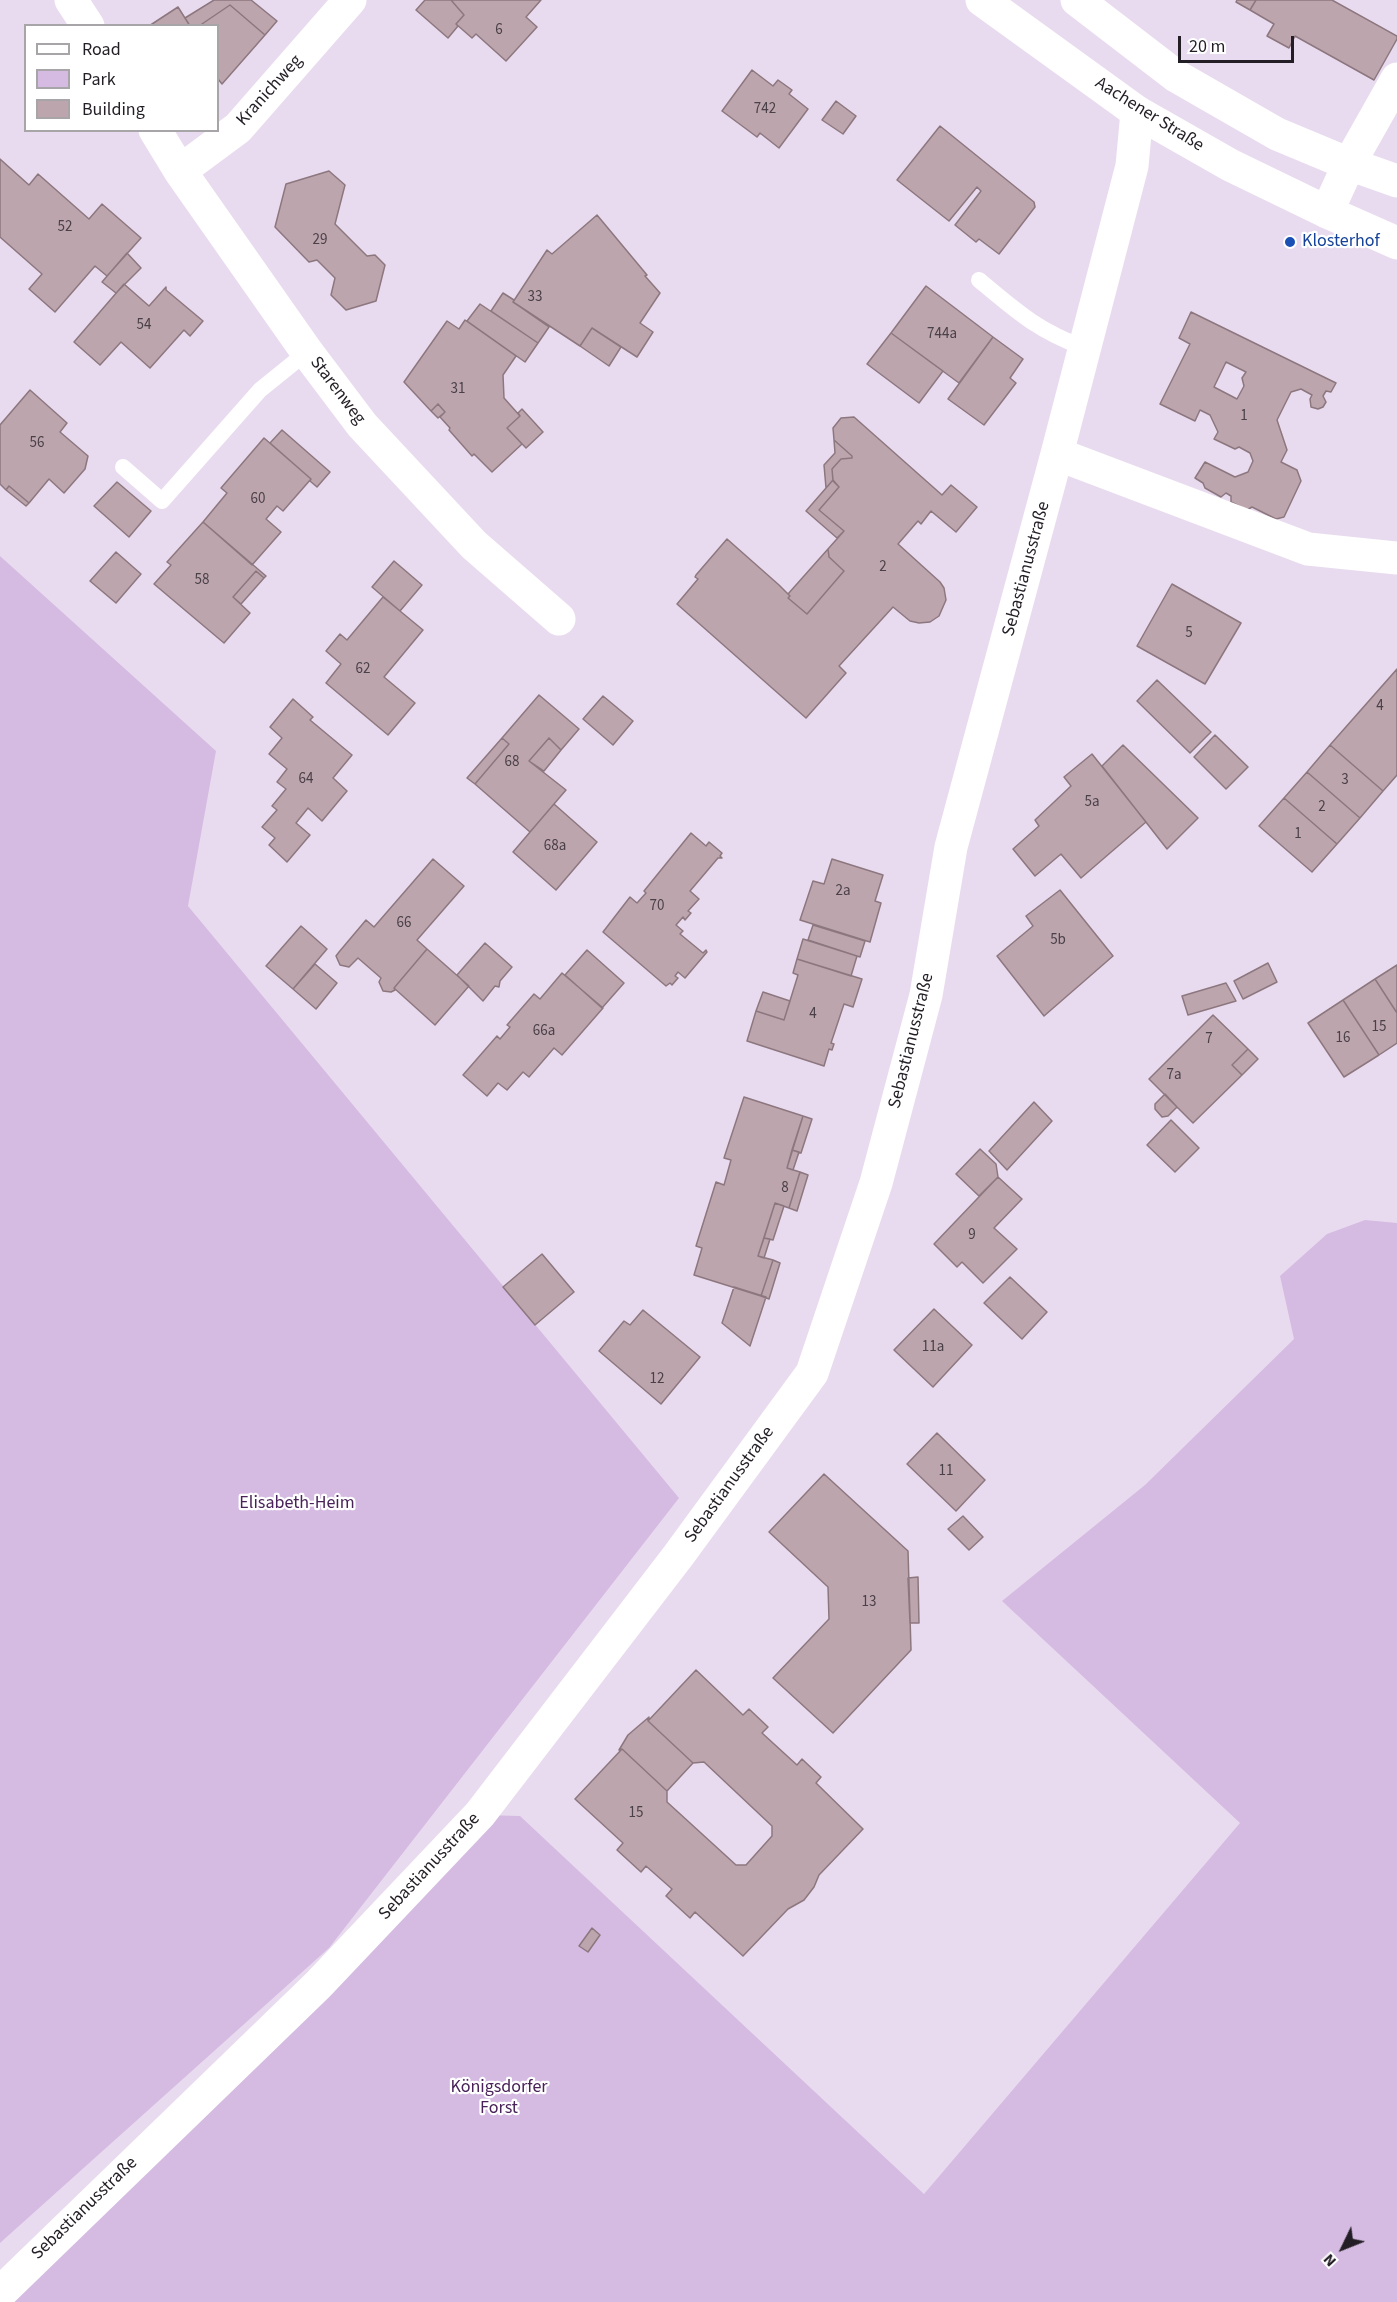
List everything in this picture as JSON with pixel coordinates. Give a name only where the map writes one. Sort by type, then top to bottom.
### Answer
[{"type":"street","points":[[71,0],[87,24]]},
{"type":"street","name":"Kranichweg","points":[[180,171],[238,128],[350,0]]},
{"type":"street","name":"Aachener Straße","points":[[982,0],[1137,112],[1230,165],[1397,243]]},
{"type":"street","points":[[1077,0],[1176,76],[1277,134],[1397,181]]},
{"type":"street","points":[[1327,212],[1349,164],[1397,79]]},
{"type":"street","name":"Sebastianusstraße","points":[[0,2293],[318,1985],[480,1814],[678,1556],[812,1373],[876,1183],[926,995],[951,847],[1132,166],[1137,112]]},
{"type":"street","name":"Starenweg","points":[[155,132],[180,171],[362,425],[474,545],[559,619]]},
{"type":"street","points":[[1057,454],[1308,549],[1397,558]]},
{"type":"lane","points":[[979,280],[1043,331],[1084,348]]},
{"type":"lane","points":[[123,467],[162,501],[260,390],[308,352]]},
{"type":"green space","name":"Elisabeth-Heim","points":[[0,556],[216,751],[188,906],[679,1498],[329,1948],[0,2243]]},
{"type":"green space","name":"Königsdorfer Forst","points":[[1365,1220],[1397,1223],[1397,2302],[0,2302],[483,1815],[520,1816],[924,2194],[1240,1823],[1002,1601],[1145,1485],[1294,1339],[1280,1276],[1327,1234]]},
{"type":"building","points":[[214,0],[251,0],[277,21],[265,35],[230,5],[202,24],[189,24],[185,18]]},
{"type":"building","points":[[425,0],[451,0],[464,15],[448,38],[416,10]]},
{"type":"building","points":[[451,0],[541,0],[526,17],[537,27],[506,61],[476,34],[472,38],[456,24],[464,15]]},
{"type":"building","points":[[1237,0],[1256,0],[1250,10],[1236,2]]},
{"type":"building","points":[[1256,0],[1332,0],[1397,36],[1397,39],[1374,80],[1295,36],[1289,48],[1267,36],[1274,24],[1250,10]]},
{"type":"building","points":[[230,5],[265,35],[222,84],[219,80],[219,24],[202,24]]},
{"type":"building","points":[[178,7],[189,24],[152,24]]},
{"type":"building","points":[[752,70],[773,86],[778,80],[792,90],[789,94],[808,109],[779,148],[760,133],[757,137],[722,111]]},
{"type":"building","points":[[836,101],[856,116],[843,134],[822,120]]},
{"type":"building","points":[[940,126],[1034,202],[1035,207],[999,254],[979,239],[976,242],[955,225],[981,191],[977,187],[949,221],[897,180]]},
{"type":"building","points":[[0,159],[29,185],[38,174],[89,219],[102,204],[141,238],[107,276],[95,266],[55,312],[29,289],[42,274],[0,237]]},
{"type":"building","points":[[329,171],[345,185],[335,224],[367,256],[375,255],[385,265],[376,301],[346,310],[331,295],[335,278],[317,260],[309,262],[275,227],[286,184]]},
{"type":"building","points":[[597,215],[660,293],[640,323],[653,332],[637,357],[592,328],[580,346],[513,302],[547,250],[552,254]]},
{"type":"building","points":[[127,253],[141,268],[116,293],[102,282]]},
{"type":"building","points":[[124,284],[149,306],[166,287],[166,290],[203,321],[190,336],[184,330],[150,368],[121,342],[100,365],[74,342]]},
{"type":"building","points":[[926,286],[993,337],[959,383],[891,333]]},
{"type":"building","points":[[503,293],[549,327],[538,343],[491,311]]},
{"type":"building","points":[[480,304],[538,343],[525,362],[467,321]]},
{"type":"building","points":[[1191,312],[1336,383],[1331,392],[1326,391],[1323,396],[1326,402],[1318,409],[1311,407],[1312,395],[1301,389],[1291,392],[1277,420],[1287,450],[1281,462],[1297,470],[1301,481],[1284,517],[1276,519],[1252,507],[1247,510],[1231,502],[1231,496],[1226,493],[1221,497],[1205,488],[1203,483],[1195,478],[1205,462],[1235,477],[1248,472],[1253,461],[1250,453],[1214,439],[1218,432],[1210,415],[1200,410],[1195,421],[1160,404],[1190,344],[1179,338]],"holes":[[[1226,362],[1246,372],[1242,378],[1244,386],[1237,399],[1214,387]]]},
{"type":"building","points":[[465,320],[516,356],[503,375],[504,398],[520,416],[507,428],[522,444],[492,472],[474,454],[472,456],[449,430],[450,428],[440,417],[445,412],[438,404],[431,411],[404,382],[447,321],[459,329]]},
{"type":"building","points":[[592,328],[621,347],[609,366],[580,346]]},
{"type":"building","points":[[891,333],[943,371],[919,403],[867,364]]},
{"type":"building","points":[[993,337],[1023,359],[1010,378],[1016,383],[984,425],[948,399]]},
{"type":"building","points":[[30,390],[67,423],[60,432],[88,456],[85,469],[64,493],[49,479],[29,503],[9,486],[6,490],[0,484],[0,425]]},
{"type":"building","points":[[438,404],[445,412],[438,418],[431,411]]},
{"type":"building","points":[[522,409],[543,432],[526,448],[507,428],[520,416],[518,413]]},
{"type":"building","points":[[854,417],[942,495],[951,485],[977,507],[956,532],[931,511],[921,524],[918,521],[898,544],[944,588],[946,600],[939,616],[930,622],[919,623],[910,621],[893,607],[839,666],[846,673],[806,718],[677,604],[698,579],[696,575],[727,539],[779,585],[790,596],[788,598],[807,614],[844,571],[829,557],[828,549],[844,531],[819,510],[839,487],[833,481],[832,469],[841,459],[852,458],[834,440],[833,428],[841,418]]},
{"type":"building","points":[[282,430],[330,472],[317,487],[270,443]]},
{"type":"building","points":[[264,438],[311,479],[283,511],[277,506],[266,519],[281,532],[252,565],[203,522],[227,493],[221,488]]},
{"type":"building","points":[[834,440],[852,458],[841,459],[832,469],[833,480],[826,488],[824,465],[835,453]]},
{"type":"building","points":[[833,480],[839,487],[819,510],[844,531],[837,538],[806,511]]},
{"type":"building","points":[[117,482],[151,511],[129,537],[94,506]]},
{"type":"building","points":[[9,486],[29,503],[26,506],[6,490]]},
{"type":"building","points":[[203,522],[266,576],[264,578],[256,571],[233,597],[250,613],[224,643],[154,584],[171,565],[167,562]]},
{"type":"building","points":[[828,549],[829,557],[844,571],[807,614],[788,598],[790,596],[788,594]]},
{"type":"building","points":[[116,552],[141,574],[116,603],[90,581]]},
{"type":"building","points":[[394,561],[422,585],[400,611],[372,587]]},
{"type":"building","points":[[256,571],[264,578],[241,604],[233,597]]},
{"type":"building","points":[[1172,584],[1241,623],[1205,684],[1137,646]]},
{"type":"building","points":[[383,597],[423,630],[384,677],[415,703],[388,735],[326,683],[341,664],[326,651],[340,634],[347,640]]},
{"type":"building","points":[[1397,669],[1397,775],[1383,791],[1330,745]]},
{"type":"building","points":[[1157,680],[1211,732],[1190,753],[1137,701]]},
{"type":"building","points":[[539,695],[579,729],[561,750],[549,738],[529,761],[566,790],[530,832],[475,784],[509,744],[502,738]]},
{"type":"building","points":[[603,696],[633,721],[613,745],[583,719]]},
{"type":"building","points":[[293,699],[313,717],[310,720],[352,755],[333,778],[347,791],[322,821],[308,808],[296,823],[310,835],[287,862],[269,845],[275,838],[262,827],[277,810],[272,806],[286,789],[277,782],[287,769],[269,754],[282,738],[270,727]]},
{"type":"building","points":[[1215,735],[1248,767],[1226,789],[1194,757]]},
{"type":"building","points":[[502,738],[509,744],[475,784],[467,778]]},
{"type":"building","points":[[549,738],[561,750],[544,771],[529,761]]},
{"type":"building","points":[[1123,745],[1198,818],[1167,849],[1102,766]]},
{"type":"building","points":[[1330,745],[1383,791],[1360,818],[1307,772]]},
{"type":"building","points":[[1092,754],[1146,822],[1081,878],[1061,854],[1035,876],[1013,849],[1039,826],[1035,820],[1071,786],[1064,777]]},
{"type":"building","points":[[1307,772],[1360,818],[1337,844],[1284,798]]},
{"type":"building","points":[[1284,798],[1337,844],[1312,872],[1259,826]]},
{"type":"building","points":[[554,804],[597,842],[556,890],[513,852]]},
{"type":"building","points":[[691,833],[706,846],[709,842],[722,853],[720,856],[722,858],[718,858],[690,891],[699,899],[688,911],[691,913],[685,920],[683,917],[676,925],[683,931],[680,934],[703,953],[706,950],[707,952],[685,978],[678,972],[675,976],[678,978],[672,985],[670,983],[666,986],[603,932],[630,897],[637,903],[646,893],[644,891]]},
{"type":"building","points":[[433,859],[464,886],[417,940],[427,949],[394,988],[395,990],[383,991],[379,982],[381,978],[358,958],[349,967],[340,965],[336,956],[366,920],[374,927]]},
{"type":"building","points":[[832,859],[883,875],[875,901],[881,903],[870,942],[800,920],[813,881],[824,884]]},
{"type":"building","points":[[1060,890],[1113,956],[1044,1016],[997,956],[1033,926],[1026,916]]},
{"type":"building","points":[[813,925],[865,941],[860,957],[808,940]]},
{"type":"building","points":[[301,926],[327,949],[293,989],[266,966]]},
{"type":"building","points":[[803,939],[857,956],[851,976],[797,959]]},
{"type":"building","points":[[485,943],[512,967],[500,981],[499,987],[495,986],[483,1001],[457,975]]},
{"type":"building","points":[[427,949],[469,986],[435,1025],[394,988]]},
{"type":"building","points":[[587,950],[624,983],[602,1008],[565,975]]},
{"type":"building","points":[[797,959],[862,979],[853,1007],[844,1004],[831,1043],[834,1044],[832,1050],[829,1049],[824,1066],[747,1041],[756,1011],[784,1020],[798,975],[793,973]]},
{"type":"building","points":[[1268,963],[1277,982],[1243,999],[1234,981]]},
{"type":"building","points":[[315,964],[337,983],[316,1009],[293,989]]},
{"type":"building","points":[[1397,965],[1397,1013],[1375,979]]},
{"type":"building","points":[[562,973],[603,1008],[562,1055],[554,1048],[529,1077],[523,1072],[507,1090],[498,1083],[487,1096],[463,1075],[497,1036],[500,1039],[510,1027],[507,1025],[534,994],[540,999]]},
{"type":"building","points":[[1375,979],[1397,1013],[1397,1043],[1379,1055],[1343,1000]]},
{"type":"building","points":[[1226,983],[1236,1001],[1188,1015],[1182,996]]},
{"type":"building","points":[[763,992],[790,1001],[784,1020],[756,1011]]},
{"type":"building","points":[[1343,1000],[1379,1055],[1344,1077],[1308,1023]]},
{"type":"building","points":[[1213,1015],[1248,1049],[1232,1065],[1242,1075],[1193,1123],[1149,1079]]},
{"type":"building","points":[[1248,1049],[1258,1059],[1242,1075],[1232,1065]]},
{"type":"building","points":[[1165,1094],[1177,1107],[1168,1116],[1162,1117],[1155,1109],[1155,1104]]},
{"type":"building","points":[[744,1097],[803,1116],[787,1168],[800,1172],[789,1208],[775,1203],[758,1256],[773,1260],[761,1296],[694,1275],[702,1248],[696,1246],[716,1182],[724,1185],[731,1160],[724,1158]]},
{"type":"building","points":[[1034,1102],[1052,1121],[1007,1170],[989,1151]]},
{"type":"building","points":[[803,1116],[812,1119],[801,1153],[792,1150]]},
{"type":"building","points":[[1171,1120],[1199,1148],[1175,1172],[1147,1145]]},
{"type":"building","points":[[980,1149],[996,1164],[998,1177],[979,1196],[956,1174]]},
{"type":"building","points":[[792,1150],[799,1152],[793,1170],[787,1168]]},
{"type":"building","points":[[800,1172],[808,1175],[797,1211],[789,1208]]},
{"type":"building","points":[[998,1177],[1022,1199],[994,1228],[1017,1249],[983,1283],[962,1262],[957,1267],[934,1244]]},
{"type":"building","points":[[775,1203],[784,1206],[773,1240],[764,1238]]},
{"type":"building","points":[[764,1238],[770,1239],[764,1258],[758,1256]]},
{"type":"building","points":[[542,1254],[574,1292],[535,1325],[503,1287]]},
{"type":"building","points":[[773,1260],[780,1263],[769,1299],[761,1296]]},
{"type":"building","points":[[1010,1277],[1047,1312],[1022,1339],[984,1303]]},
{"type":"building","points":[[734,1287],[766,1297],[750,1346],[722,1323]]},
{"type":"building","points":[[934,1309],[972,1345],[933,1387],[894,1350]]},
{"type":"building","points":[[643,1310],[700,1357],[661,1404],[599,1351],[624,1321],[630,1325]]},
{"type":"building","points":[[937,1433],[985,1480],[956,1511],[907,1464]]},
{"type":"building","points":[[824,1474],[908,1551],[911,1650],[833,1733],[773,1678],[829,1619],[828,1587],[769,1532]]},
{"type":"building","points":[[963,1516],[983,1537],[969,1550],[948,1529]]},
{"type":"building","points":[[918,1577],[919,1623],[910,1623],[908,1578]]},
{"type":"building","points":[[696,1670],[743,1715],[749,1709],[768,1727],[762,1733],[797,1765],[802,1759],[821,1777],[816,1783],[863,1829],[819,1875],[814,1887],[804,1900],[788,1909],[743,1956],[695,1912],[690,1918],[666,1896],[672,1889],[646,1866],[641,1872],[617,1850],[623,1843],[575,1799],[622,1749],[667,1791],[667,1802],[736,1865],[746,1865],[772,1836],[772,1826],[704,1762],[693,1763],[648,1721]]},
{"type":"building","points":[[649,1717],[648,1721],[693,1763],[667,1791],[622,1749],[619,1750],[628,1735]]},
{"type":"building","points":[[592,1928],[600,1935],[588,1952],[579,1946]]},
{"type":"place","name":"Klosterhof","points":[[1290,242]]}]
